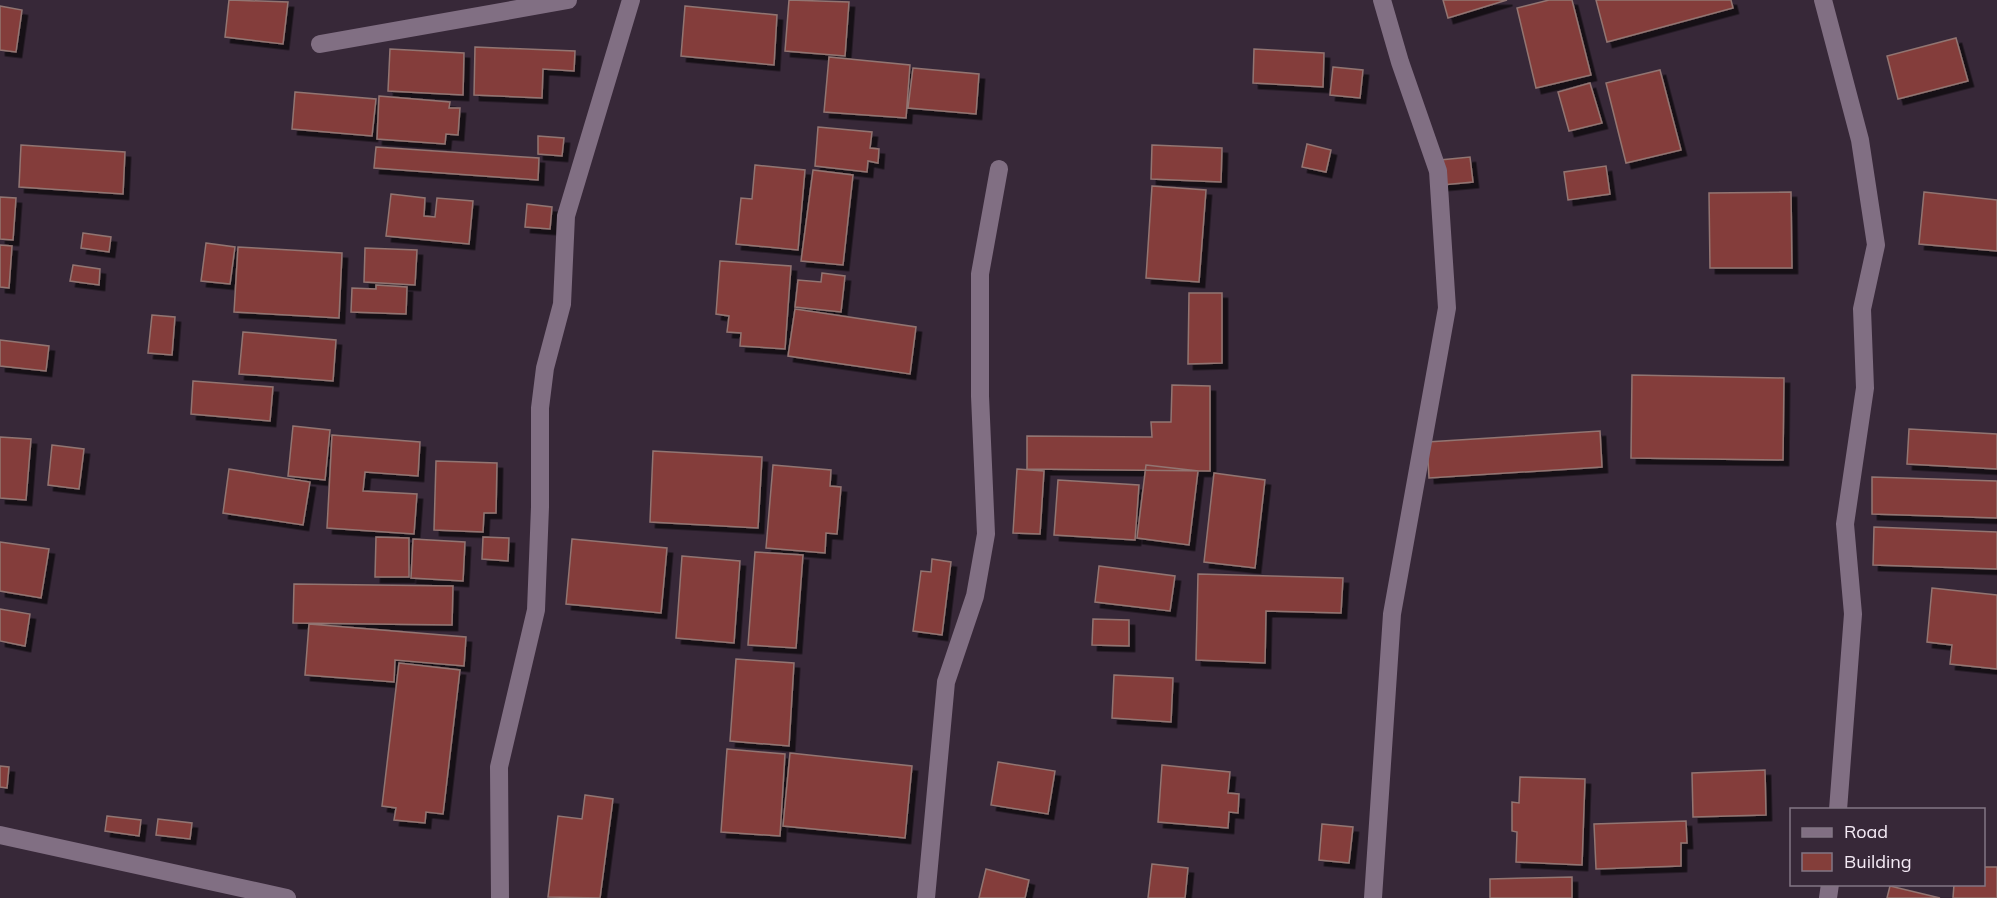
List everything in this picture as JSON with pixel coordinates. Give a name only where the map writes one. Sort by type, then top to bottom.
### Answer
[{"type":"street","points":[[320,44],[568,0]]},
{"type":"street","points":[[500,898],[499,767],[536,610],[540,507],[540,408],[545,368],[562,304],[566,216],[632,0]]},
{"type":"street","points":[[1373,898],[1392,614],[1447,308],[1438,171],[1382,0]]},
{"type":"street","points":[[1823,0],[1860,140],[1876,244],[1863,309],[1865,388],[1845,524],[1853,614],[1838,808]]},
{"type":"street","points":[[926,898],[946,682],[975,596],[986,534],[980,396],[980,274],[999,169]]},
{"type":"street","points":[[0,835],[287,898]]},
{"type":"building","points":[[229,0],[288,2],[283,44],[225,37]]},
{"type":"building","points":[[789,0],[849,2],[845,56],[785,51]]},
{"type":"building","points":[[1443,0],[1507,0],[1448,18]]},
{"type":"building","points":[[1549,0],[1572,0],[1591,75],[1536,88],[1517,8]]},
{"type":"building","points":[[1596,0],[1731,0],[1733,8],[1607,42]]},
{"type":"building","points":[[0,6],[22,10],[16,52],[0,50]]},
{"type":"building","points":[[685,6],[777,15],[774,65],[681,56]]},
{"type":"building","points":[[1956,38],[1968,81],[1898,99],[1887,56]]},
{"type":"building","points":[[475,47],[575,51],[574,71],[543,69],[542,98],[474,95]]},
{"type":"building","points":[[390,49],[464,53],[463,95],[388,91]]},
{"type":"building","points":[[1254,49],[1324,53],[1323,87],[1253,83]]},
{"type":"building","points":[[829,57],[910,65],[906,118],[824,112]]},
{"type":"building","points":[[1333,67],[1363,70],[1360,98],[1330,95]]},
{"type":"building","points":[[913,68],[979,74],[976,114],[908,108]]},
{"type":"building","points":[[1660,70],[1681,150],[1626,163],[1606,83]]},
{"type":"building","points":[[1590,83],[1602,123],[1569,131],[1558,92]]},
{"type":"building","points":[[295,92],[376,99],[372,136],[292,129]]},
{"type":"building","points":[[379,96],[450,102],[449,108],[460,108],[458,135],[446,134],[445,144],[377,139]]},
{"type":"building","points":[[818,127],[872,132],[870,148],[879,149],[878,163],[868,161],[867,172],[815,166]]},
{"type":"building","points":[[538,136],[564,138],[562,156],[538,154]]},
{"type":"building","points":[[1307,144],[1331,150],[1326,172],[1302,167]]},
{"type":"building","points":[[21,145],[125,152],[123,194],[19,187]]},
{"type":"building","points":[[1152,145],[1222,148],[1221,182],[1151,179]]},
{"type":"building","points":[[376,147],[539,158],[538,180],[374,168]]},
{"type":"building","points":[[1470,157],[1473,182],[1442,185],[1440,160]]},
{"type":"building","points":[[755,165],[805,170],[798,250],[736,244],[741,198],[752,199]]},
{"type":"building","points":[[1606,166],[1610,194],[1568,200],[1564,172]]},
{"type":"building","points":[[813,170],[853,175],[843,265],[801,261]]},
{"type":"building","points":[[1152,186],[1206,190],[1199,282],[1146,278]]},
{"type":"building","points":[[1791,192],[1792,268],[1710,268],[1709,193]]},
{"type":"building","points":[[1924,192],[1997,200],[1997,251],[1919,244]]},
{"type":"building","points":[[391,194],[425,198],[424,216],[435,217],[437,198],[473,201],[469,244],[386,236]]},
{"type":"building","points":[[0,197],[16,198],[13,240],[0,239]]},
{"type":"building","points":[[527,204],[552,207],[550,229],[525,227]]},
{"type":"building","points":[[83,233],[111,237],[109,252],[81,248]]},
{"type":"building","points":[[206,243],[235,247],[230,284],[201,281]]},
{"type":"building","points":[[0,245],[12,246],[9,288],[0,287]]},
{"type":"building","points":[[238,247],[342,253],[339,318],[234,312]]},
{"type":"building","points":[[365,248],[417,250],[415,285],[364,282]]},
{"type":"building","points":[[720,261],[791,266],[785,349],[740,346],[741,333],[727,332],[729,316],[716,314]]},
{"type":"building","points":[[73,265],[100,269],[99,285],[70,281]]},
{"type":"building","points":[[822,273],[845,276],[841,312],[795,307],[798,280],[821,282]]},
{"type":"building","points":[[376,285],[407,287],[406,314],[351,312],[352,288],[376,289]]},
{"type":"building","points":[[1189,293],[1222,293],[1222,363],[1188,364]]},
{"type":"building","points":[[795,309],[916,327],[910,374],[788,356]]},
{"type":"building","points":[[152,315],[175,317],[172,355],[148,353]]},
{"type":"building","points":[[243,332],[336,340],[333,381],[239,374]]},
{"type":"building","points":[[0,340],[49,346],[46,371],[0,366]]},
{"type":"building","points":[[1632,375],[1784,378],[1783,460],[1631,458]]},
{"type":"building","points":[[193,381],[273,387],[270,421],[191,414]]},
{"type":"building","points":[[1172,385],[1210,386],[1210,471],[1027,469],[1027,436],[1152,437],[1151,422],[1171,422]]},
{"type":"building","points":[[293,426],[330,430],[325,480],[288,476]]},
{"type":"building","points":[[1909,429],[1997,434],[1997,469],[1907,464]]},
{"type":"building","points":[[1600,431],[1602,467],[1429,478],[1427,442]]},
{"type":"building","points":[[332,435],[420,442],[418,476],[365,472],[363,491],[417,494],[414,534],[327,528]]},
{"type":"building","points":[[0,437],[31,439],[26,500],[0,498]]},
{"type":"building","points":[[52,445],[84,449],[79,489],[48,485]]},
{"type":"building","points":[[653,451],[762,457],[758,528],[650,522]]},
{"type":"building","points":[[436,461],[497,463],[496,513],[484,513],[483,532],[434,530]]},
{"type":"building","points":[[773,465],[831,470],[830,486],[841,487],[837,534],[826,533],[825,553],[766,548]]},
{"type":"building","points":[[1146,465],[1198,471],[1189,545],[1137,538]]},
{"type":"building","points":[[229,469],[310,482],[303,525],[223,513]]},
{"type":"building","points":[[1017,469],[1044,471],[1040,534],[1013,533]]},
{"type":"building","points":[[1214,473],[1265,480],[1255,568],[1204,562]]},
{"type":"building","points":[[1872,477],[1997,481],[1997,518],[1872,514]]},
{"type":"building","points":[[1058,480],[1139,485],[1135,540],[1054,535]]},
{"type":"building","points":[[1874,527],[1997,532],[1997,569],[1873,565]]},
{"type":"building","points":[[376,537],[409,538],[409,577],[375,577]]},
{"type":"building","points":[[483,537],[509,538],[508,561],[482,559]]},
{"type":"building","points":[[413,539],[465,542],[463,581],[411,578]]},
{"type":"building","points":[[572,539],[667,548],[661,613],[566,604]]},
{"type":"building","points":[[0,542],[49,549],[41,598],[0,591]]},
{"type":"building","points":[[755,552],[803,555],[796,648],[748,645]]},
{"type":"building","points":[[682,556],[740,561],[734,643],[676,638]]},
{"type":"building","points":[[932,559],[951,562],[942,635],[913,631],[921,571],[931,572]]},
{"type":"building","points":[[1099,566],[1175,576],[1170,611],[1095,602]]},
{"type":"building","points":[[1198,574],[1343,578],[1341,613],[1266,611],[1265,663],[1196,660]]},
{"type":"building","points":[[294,584],[453,586],[452,625],[293,623]]},
{"type":"building","points":[[1932,588],[1997,595],[1997,669],[1950,664],[1952,645],[1927,642]]},
{"type":"building","points":[[0,609],[30,614],[25,646],[0,641]]},
{"type":"building","points":[[1093,619],[1129,620],[1129,646],[1092,645]]},
{"type":"building","points":[[309,624],[466,637],[464,666],[395,660],[394,682],[305,675]]},
{"type":"building","points":[[736,659],[794,663],[789,746],[730,741]]},
{"type":"building","points":[[399,663],[460,670],[443,814],[426,812],[425,823],[394,820],[396,808],[382,806]]},
{"type":"building","points":[[1114,675],[1173,678],[1171,722],[1112,718]]},
{"type":"building","points":[[727,749],[785,754],[780,836],[721,832]]},
{"type":"building","points":[[790,753],[912,766],[905,838],[783,826]]},
{"type":"building","points":[[998,762],[1055,771],[1048,814],[991,805]]},
{"type":"building","points":[[1162,765],[1230,772],[1228,793],[1239,794],[1238,813],[1229,812],[1228,828],[1158,822]]},
{"type":"building","points":[[0,766],[9,767],[7,788],[0,787]]},
{"type":"building","points":[[1765,770],[1766,815],[1693,817],[1692,773]]},
{"type":"building","points":[[1520,777],[1585,779],[1582,865],[1516,862],[1517,832],[1512,831],[1512,802],[1519,803]]},
{"type":"building","points":[[585,795],[613,799],[600,898],[548,897],[558,816],[582,819]]},
{"type":"building","points":[[107,816],[141,820],[139,836],[105,831]]},
{"type":"building","points":[[158,819],[192,823],[190,839],[156,835]]},
{"type":"building","points":[[1686,821],[1687,843],[1681,843],[1681,866],[1596,869],[1594,824]]},
{"type":"building","points":[[1322,824],[1353,827],[1349,863],[1319,860]]},
{"type":"building","points":[[1152,864],[1188,868],[1185,898],[1148,898]]},
{"type":"building","points":[[1985,867],[1997,867],[1997,898],[1953,898],[1954,886],[1985,886]]},
{"type":"building","points":[[986,869],[1029,880],[1025,898],[979,898]]},
{"type":"building","points":[[1572,877],[1572,898],[1490,898],[1490,879]]},
{"type":"building","points":[[1890,886],[1940,898],[1887,898]]}]
